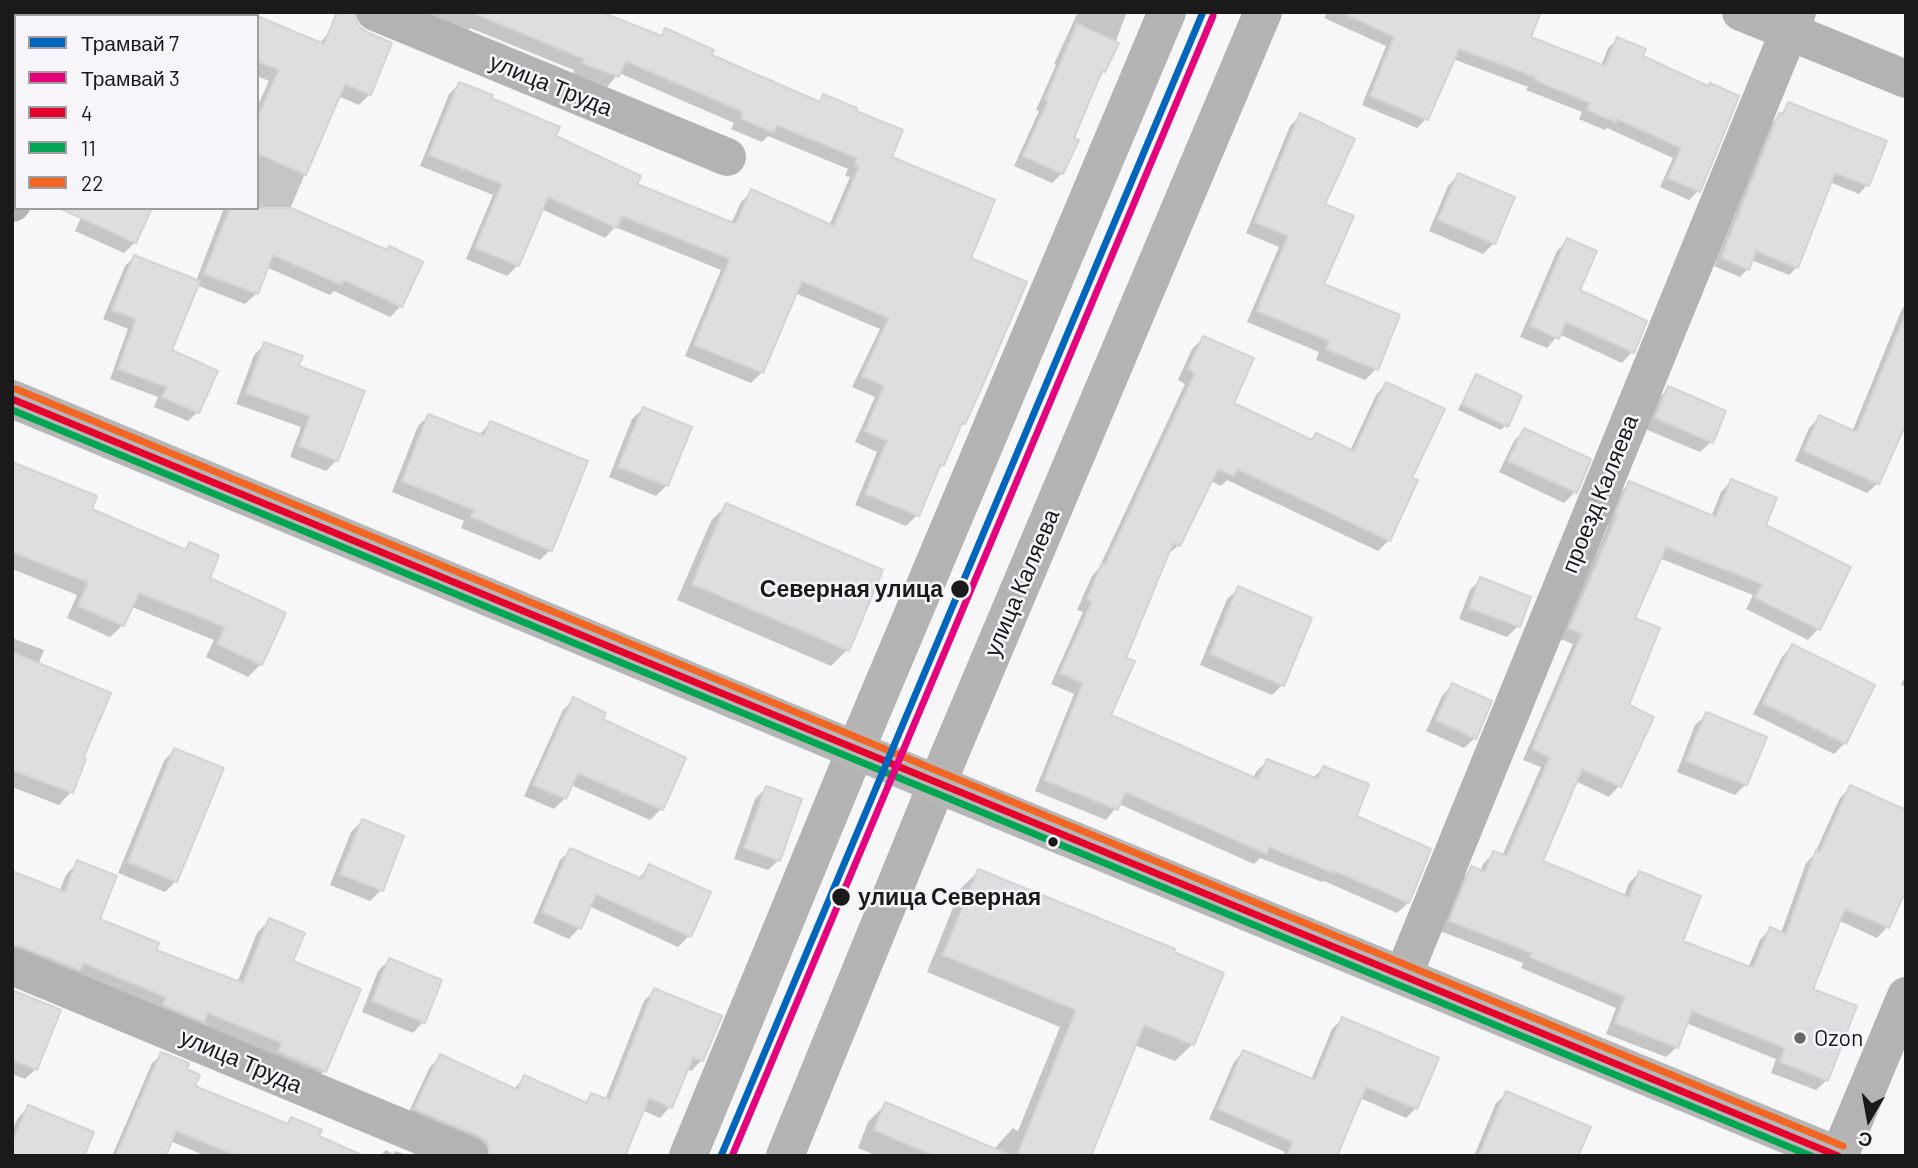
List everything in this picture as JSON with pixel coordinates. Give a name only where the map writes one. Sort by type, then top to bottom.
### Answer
[{"type":"main road","points":[[12,399],[1839,1156]]},
{"type":"street","name":"улица Труда","points":[[375,12],[727,157]]},
{"type":"street","points":[[688,1156],[856,749],[1167,12]]},
{"type":"street","name":"улица Каляева","points":[[785,1156],[937,784],[1264,12]]},
{"type":"street","points":[[1741,12],[1793,22],[1906,79]]},
{"type":"street","name":"проезд Каляева","points":[[1403,976],[1793,22]]},
{"type":"street","name":"улица Труда","points":[[12,966],[470,1156]]},
{"type":"street","points":[[1839,1156],[1906,996]]},
{"type":"building","points":[[337,12],[354,12],[358,26],[392,43],[371,95],[345,84],[306,175],[259,154],[259,114],[279,70],[259,62],[259,17],[324,44]]},
{"type":"building","points":[[471,12],[601,12],[662,36],[665,28],[714,50],[712,55],[820,102],[823,94],[903,130],[892,157],[995,200],[971,258],[1027,282],[965,424],[962,423],[944,465],[941,464],[919,516],[865,494],[887,441],[865,431],[884,386],[862,376],[889,318],[802,281],[763,373],[694,345],[730,259],[622,216],[617,228],[548,197],[519,266],[475,248],[502,184],[429,155],[459,82],[560,127],[556,136],[641,176],[637,184],[736,224],[751,189],[834,226],[859,167],[855,165],[857,158],[777,125],[774,133],[741,118],[743,112],[626,61],[619,77],[582,63],[584,59]]},
{"type":"building","points":[[1341,12],[1541,12],[1531,37],[1605,66],[1617,37],[1646,49],[1643,56],[1708,86],[1710,83],[1739,96],[1700,192],[1668,178],[1681,148],[1617,119],[1616,122],[1587,110],[1590,103],[1534,80],[1536,77],[1459,49],[1428,120],[1370,96],[1394,37]]},
{"type":"building","points":[[1077,24],[1119,43],[1105,72],[1102,71],[1074,138],[1079,140],[1063,174],[1023,156],[1048,101],[1045,100]]},
{"type":"building","points":[[1788,102],[1887,141],[1869,186],[1835,173],[1798,268],[1756,251],[1749,270],[1721,258],[1779,113],[1783,115]]},
{"type":"building","points":[[1300,113],[1355,139],[1325,204],[1354,216],[1324,284],[1400,315],[1378,370],[1326,349],[1329,341],[1257,311],[1288,236],[1255,222]]},
{"type":"building","points":[[1458,173],[1515,197],[1495,244],[1438,220]]},
{"type":"building","points":[[259,208],[291,208],[387,250],[389,246],[423,262],[402,307],[344,280],[342,285],[273,255],[258,294],[204,274],[229,210]]},
{"type":"building","points":[[63,210],[151,210],[136,243]]},
{"type":"building","points":[[1567,238],[1597,251],[1580,290],[1647,321],[1634,353],[1566,322],[1559,339],[1530,326]]},
{"type":"building","points":[[134,255],[200,281],[172,350],[218,371],[199,413],[162,397],[167,387],[118,369],[136,319],[112,310]]},
{"type":"building","points":[[1905,315],[1906,424],[1879,484],[1804,451],[1819,415],[1857,432]]},
{"type":"building","points":[[1203,336],[1254,358],[1234,403],[1312,440],[1316,433],[1354,451],[1386,382],[1445,409],[1412,478],[1418,480],[1390,541],[1237,469],[1234,476],[1218,469],[1180,546],[1173,543],[1126,658],[1135,661],[1111,715],[1258,779],[1267,759],[1318,779],[1323,766],[1369,784],[1357,816],[1431,849],[1409,903],[1335,871],[1334,873],[1269,847],[1267,854],[1125,792],[1118,810],[1044,780],[1083,683],[1060,673],[1092,602],[1087,599],[1102,563],[1105,565],[1195,373],[1188,369]]},
{"type":"building","points":[[264,342],[303,356],[299,366],[365,391],[338,461],[299,446],[310,416],[246,393]]},
{"type":"building","points":[[1476,374],[1522,396],[1508,427],[1462,404]]},
{"type":"building","points":[[1668,386],[1726,411],[1713,443],[1655,418]]},
{"type":"building","points":[[643,407],[692,427],[668,486],[618,467]]},
{"type":"building","points":[[428,414],[484,436],[490,421],[588,461],[552,551],[471,517],[474,510],[402,481]]},
{"type":"building","points":[[1524,428],[1591,459],[1577,493],[1508,461]]},
{"type":"building","points":[[12,462],[97,496],[92,509],[186,550],[189,542],[219,555],[210,578],[286,613],[262,665],[217,644],[225,627],[139,593],[124,626],[78,606],[88,582],[12,552]]},
{"type":"building","points":[[1731,479],[1777,498],[1766,525],[1851,567],[1820,630],[1755,598],[1762,584],[1666,547],[1635,618],[1660,628],[1629,705],[1654,717],[1621,787],[1582,769],[1543,861],[1629,897],[1639,871],[1701,896],[1683,941],[1753,968],[1770,927],[1786,934],[1816,850],[1820,852],[1850,785],[1906,810],[1906,890],[1889,928],[1845,909],[1813,989],[1857,1006],[1828,1081],[1780,1062],[1785,1048],[1692,1011],[1678,1048],[1615,1023],[1625,997],[1530,957],[1532,953],[1449,921],[1471,866],[1485,872],[1493,851],[1507,856],[1550,757],[1532,749],[1582,634],[1569,628],[1617,516],[1615,515],[1629,481],[1716,517]]},
{"type":"building","points":[[726,503],[883,570],[849,651],[692,584]]},
{"type":"building","points":[[1480,577],[1531,597],[1520,627],[1469,608]]},
{"type":"building","points":[[1238,586],[1312,618],[1284,686],[1210,654]]},
{"type":"building","points":[[1792,644],[1875,685],[1846,744],[1763,703]]},
{"type":"building","points":[[12,652],[111,693],[83,759],[86,759],[73,793],[12,770]]},
{"type":"building","points":[[1452,683],[1492,701],[1476,739],[1436,720]]},
{"type":"building","points":[[573,697],[606,713],[603,719],[686,758],[663,810],[578,773],[566,799],[533,785]]},
{"type":"building","points":[[1706,712],[1767,737],[1747,785],[1686,761]]},
{"type":"building","points":[[174,748],[224,768],[177,882],[128,862]]},
{"type":"building","points":[[766,786],[802,799],[780,861],[744,848]]},
{"type":"building","points":[[362,819],[404,836],[383,891],[340,874]]},
{"type":"building","points":[[570,848],[642,879],[649,864],[711,892],[691,937],[596,894],[581,929],[542,912]]},
{"type":"building","points":[[77,860],[117,876],[100,919],[159,943],[156,950],[243,983],[269,918],[305,933],[293,961],[361,989],[326,1072],[278,1051],[282,1043],[208,1013],[204,1022],[163,1005],[166,997],[83,963],[80,970],[12,945],[12,871],[65,892]]},
{"type":"building","points":[[978,869],[1175,949],[1174,952],[1224,973],[1194,1045],[1144,1025],[1091,1156],[1017,1156],[1076,1010],[943,955]]},
{"type":"building","points":[[389,958],[442,980],[425,1023],[372,1001]]},
{"type":"building","points":[[654,988],[722,1016],[703,1061],[693,1057],[672,1108],[649,1098],[625,1156],[491,1156],[488,1143],[479,1136],[414,1109],[440,1054],[518,1090],[524,1075],[587,1103],[591,1093],[610,1100]]},
{"type":"building","points":[[12,990],[61,1010],[37,1070],[12,1060]]},
{"type":"building","points":[[1342,1017],[1439,1058],[1417,1109],[1366,1087],[1337,1156],[1287,1156],[1293,1142],[1218,1109],[1243,1050],[1315,1080]]},
{"type":"building","points":[[161,1052],[189,1063],[187,1069],[200,1075],[195,1086],[288,1124],[291,1117],[322,1130],[319,1136],[364,1156],[238,1156],[176,1131],[166,1156],[116,1156]]},
{"type":"building","points":[[1506,1091],[1591,1127],[1578,1156],[1479,1156]]},
{"type":"building","points":[[885,1102],[1012,1156],[935,1156],[874,1130]]},
{"type":"building","points":[[28,1105],[94,1132],[84,1156],[12,1156],[12,1143]]},
{"type":"tram line","name":"7","points":[[721,1156],[1203,12]]},
{"type":"tram line","name":"3","points":[[732,1156],[1213,16]]},
{"type":"transit line","name":"22","points":[[16,389],[1843,1146]]},
{"type":"transit line","name":"4","points":[[12,399],[1838,1156]]},
{"type":"transit line","name":"11","points":[[12,410],[1811,1156]]},
{"type":"place","name":"Северная улица","points":[[960,589]]},
{"type":"place","name":"улица Северная","points":[[841,897]]},
{"type":"place","name":"Ozon","points":[[1800,1038]]}]
